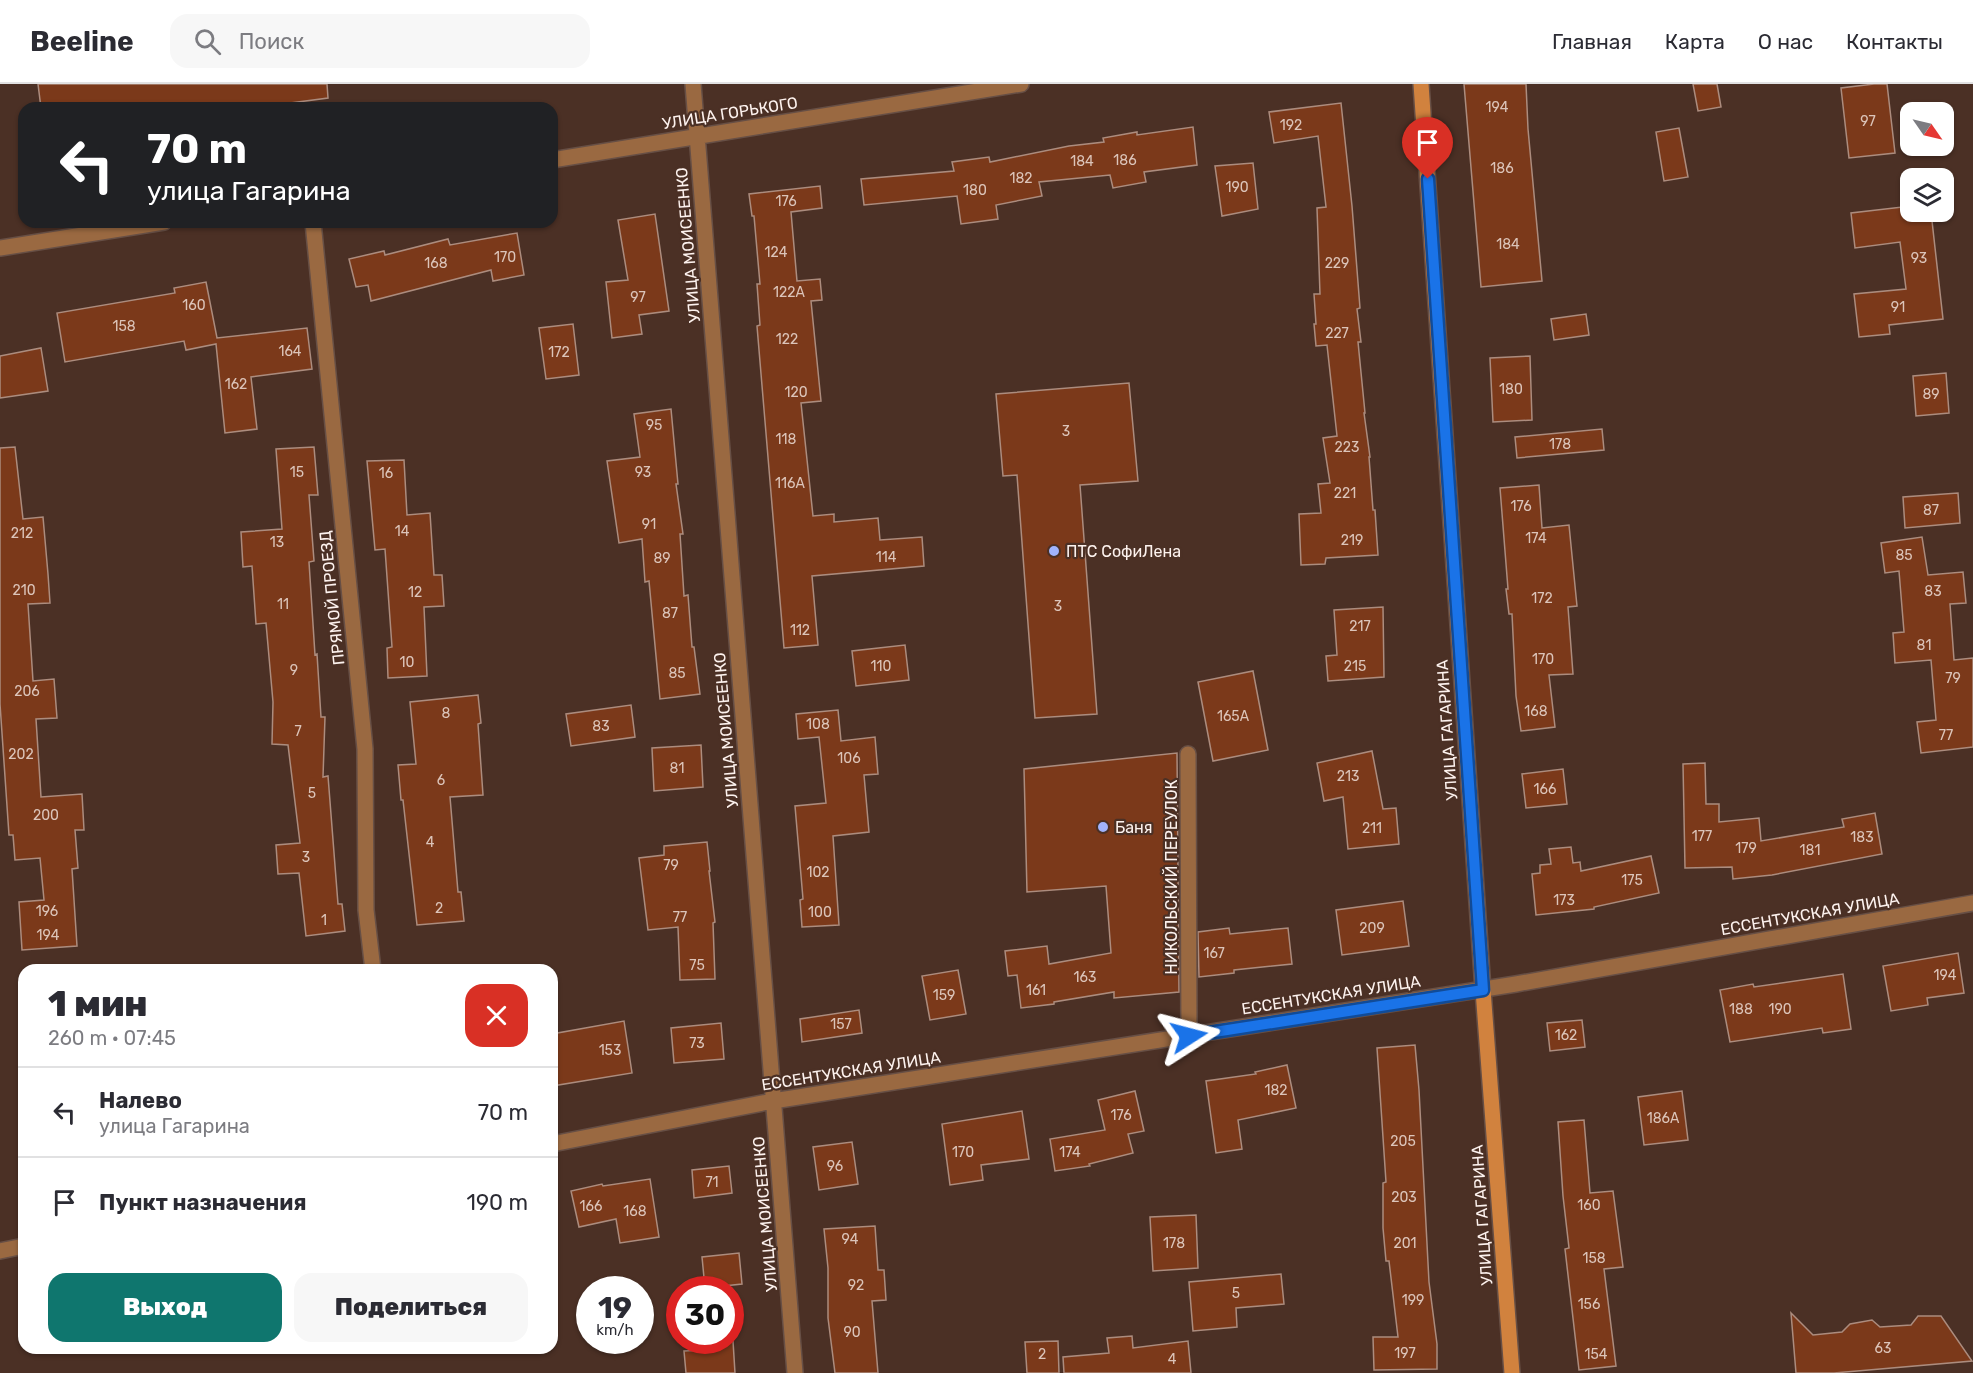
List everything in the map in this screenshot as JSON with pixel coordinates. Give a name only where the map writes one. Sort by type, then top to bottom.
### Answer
[{"type":"street","name":"УЛИЦА МОИСЕЕНКО","points":[[693,84],[795,1373]]},
{"type":"street","name":"УЛИЦА ГОРЬКОГО","points":[[558,159],[1021,84]]},
{"type":"street","name":"УЛИЦА ГАГАРИНА","points":[[1421,84],[1483,990],[1512,1373]]},
{"type":"street","points":[[0,248],[126,228]]},
{"type":"street","name":"ПРЯМОЙ ПРОЕЗД","points":[[314,228],[365,749],[366,910],[372,964]]},
{"type":"street","name":"НИКОЛЬСКИЙ ПЕРЕУЛОК","points":[[1188,754],[1189,1036]]},
{"type":"street","name":"ЕССЕНТУКСКАЯ УЛИЦА","points":[[558,1143],[773,1101],[1483,990],[1973,903]]},
{"type":"street","points":[[0,1251],[18,1247]]},
{"type":"building","points":[[38,84],[327,84],[328,98],[298,102],[40,102]]},
{"type":"building","points":[[1464,84],[1526,84],[1542,281],[1481,287]]},
{"type":"building","points":[[1693,84],[1717,84],[1721,107],[1698,111]]},
{"type":"building","points":[[1887,84],[1895,153],[1849,158],[1841,88]]},
{"type":"building","points":[[1341,103],[1352,206],[1360,308],[1357,309],[1361,342],[1358,342],[1378,555],[1326,558],[1325,564],[1301,565],[1299,514],[1321,513],[1318,484],[1330,483],[1323,438],[1337,436],[1327,345],[1316,346],[1314,324],[1316,324],[1314,294],[1320,294],[1317,208],[1326,207],[1318,136],[1274,143],[1269,112]]},
{"type":"building","points":[[1193,127],[1197,165],[1144,172],[1146,182],[1113,188],[1110,175],[1039,182],[1042,196],[996,205],[998,219],[961,224],[957,196],[864,205],[861,179],[954,171],[952,162],[989,157],[990,162],[1069,146],[1104,142],[1103,138],[1137,132],[1137,135]]},
{"type":"building","points":[[1679,128],[1688,177],[1664,181],[1656,132]]},
{"type":"building","points":[[1253,163],[1258,209],[1222,216],[1215,166]]},
{"type":"building","points":[[820,186],[822,208],[791,212],[797,281],[820,279],[822,300],[811,301],[821,401],[801,403],[813,516],[834,514],[834,522],[878,518],[880,540],[922,537],[924,566],[812,576],[818,645],[784,648],[757,326],[760,325],[757,284],[760,284],[754,216],[752,216],[749,194]]},
{"type":"building","points":[[1900,207],[1900,222],[1932,222],[1943,319],[1889,325],[1890,334],[1859,337],[1854,294],[1906,289],[1900,242],[1855,248],[1851,213]]},
{"type":"building","points":[[655,214],[669,311],[639,315],[642,334],[612,338],[606,282],[628,280],[618,220]]},
{"type":"building","points":[[517,233],[524,275],[493,281],[491,270],[371,301],[368,285],[356,287],[349,259],[384,251],[385,255],[448,239],[450,245]]},
{"type":"building","points":[[206,282],[217,338],[307,328],[312,369],[251,377],[257,429],[225,433],[216,344],[186,350],[184,341],[65,362],[57,313],[175,293],[174,288]]},
{"type":"building","points":[[1586,314],[1589,335],[1554,340],[1551,319]]},
{"type":"building","points":[[573,324],[579,375],[546,379],[539,328]]},
{"type":"building","points":[[41,348],[48,391],[0,398],[0,356]]},
{"type":"building","points":[[1530,356],[1532,420],[1493,422],[1490,358]]},
{"type":"building","points":[[1946,373],[1949,413],[1916,416],[1913,376]]},
{"type":"building","points":[[1129,383],[1138,481],[1080,485],[1097,714],[1035,718],[1017,475],[1003,476],[996,394]]},
{"type":"building","points":[[671,409],[678,484],[676,484],[683,534],[680,534],[684,596],[688,595],[692,647],[694,647],[700,694],[660,699],[649,581],[645,582],[642,539],[619,543],[607,461],[640,457],[634,414]]},
{"type":"building","points":[[1602,429],[1604,450],[1517,458],[1515,437]]},
{"type":"building","points":[[15,447],[23,519],[43,517],[48,574],[50,603],[28,604],[33,681],[54,679],[57,718],[36,719],[41,797],[82,794],[84,830],[75,830],[78,868],[72,869],[77,946],[22,950],[19,902],[44,900],[40,858],[15,860],[13,835],[9,835],[0,704],[0,448]]},
{"type":"building","points":[[314,447],[318,495],[309,495],[314,561],[309,562],[321,717],[325,717],[323,777],[328,776],[338,904],[342,904],[345,931],[306,936],[299,873],[278,874],[276,845],[300,843],[288,745],[272,744],[273,702],[266,623],[256,624],[252,566],[243,567],[241,532],[282,529],[276,449]]},
{"type":"building","points":[[404,460],[407,515],[430,513],[434,575],[442,575],[444,606],[424,607],[427,676],[388,678],[387,648],[392,647],[385,549],[375,550],[367,461]]},
{"type":"building","points":[[1539,485],[1542,528],[1569,525],[1577,606],[1568,607],[1573,674],[1549,675],[1555,727],[1521,731],[1516,696],[1512,614],[1509,614],[1506,589],[1508,589],[1500,488]]},
{"type":"building","points":[[1958,493],[1960,523],[1905,528],[1903,497]]},
{"type":"building","points":[[1922,537],[1928,575],[1963,572],[1966,603],[1950,604],[1954,660],[1973,658],[1973,747],[1921,753],[1917,722],[1936,720],[1931,660],[1895,663],[1893,633],[1904,632],[1899,571],[1885,573],[1881,543]]},
{"type":"building","points":[[1383,607],[1384,677],[1328,681],[1326,656],[1337,655],[1334,610]]},
{"type":"building","points":[[905,645],[909,680],[856,686],[852,651]]},
{"type":"building","points":[[1253,671],[1268,750],[1213,761],[1198,682]]},
{"type":"building","points":[[478,695],[483,795],[450,797],[458,892],[461,892],[464,921],[417,925],[398,765],[416,764],[410,702]]},
{"type":"building","points":[[631,705],[635,737],[571,746],[566,714]]},
{"type":"building","points":[[838,710],[841,741],[875,737],[878,774],[864,775],[869,832],[833,836],[839,925],[802,927],[800,900],[803,899],[795,806],[826,803],[819,737],[798,739],[796,714]]},
{"type":"building","points":[[701,745],[703,787],[654,791],[652,748]]},
{"type":"building","points":[[1372,751],[1383,809],[1396,808],[1399,844],[1348,849],[1343,797],[1324,801],[1317,763]]},
{"type":"building","name":"Баня","points":[[1177,753],[1179,992],[1114,998],[1114,992],[1021,1008],[1017,975],[1008,976],[1005,951],[1047,946],[1049,964],[1111,953],[1106,886],[1027,892],[1024,769]]},
{"type":"building","points":[[1705,763],[1706,804],[1719,804],[1719,822],[1759,818],[1761,841],[1844,827],[1842,819],[1875,813],[1882,854],[1772,875],[1733,879],[1732,867],[1685,868],[1683,764]]},
{"type":"building","points":[[1563,769],[1567,804],[1526,808],[1522,774]]},
{"type":"building","points":[[707,842],[715,922],[713,923],[715,979],[680,980],[678,927],[648,930],[639,858],[664,855],[664,846]]},
{"type":"building","points":[[1571,847],[1573,863],[1580,862],[1581,871],[1651,856],[1659,893],[1594,907],[1594,909],[1536,915],[1532,874],[1540,873],[1540,865],[1551,864],[1549,849]]},
{"type":"building","points":[[1403,901],[1409,946],[1342,955],[1336,910]]},
{"type":"building","points":[[1229,928],[1230,934],[1288,928],[1292,964],[1234,970],[1234,973],[1199,977],[1198,932]]},
{"type":"building","points":[[1958,953],[1964,993],[1927,998],[1928,1005],[1891,1011],[1883,966]]},
{"type":"building","points":[[958,970],[966,1014],[930,1020],[922,976]]},
{"type":"building","points":[[1843,974],[1851,1029],[1823,1033],[1822,1028],[1730,1042],[1720,990]]},
{"type":"building","points":[[859,1010],[862,1033],[802,1042],[800,1019]]},
{"type":"building","points":[[1582,1020],[1585,1047],[1550,1051],[1547,1023]]},
{"type":"building","points":[[624,1021],[632,1073],[558,1085],[558,1033]]},
{"type":"building","points":[[721,1023],[724,1059],[674,1063],[671,1028]]},
{"type":"building","points":[[1415,1045],[1429,1282],[1437,1344],[1437,1369],[1374,1370],[1373,1337],[1398,1337],[1383,1228],[1383,1183],[1386,1182],[1377,1048]]},
{"type":"building","points":[[1287,1065],[1296,1108],[1238,1120],[1242,1149],[1216,1153],[1206,1081],[1256,1074],[1255,1072]]},
{"type":"building","points":[[1135,1091],[1144,1131],[1128,1134],[1133,1153],[1089,1164],[1090,1166],[1055,1171],[1050,1139],[1105,1130],[1098,1100]]},
{"type":"building","points":[[1682,1091],[1688,1140],[1644,1145],[1638,1097]]},
{"type":"building","points":[[1022,1111],[1029,1159],[981,1165],[983,1180],[950,1185],[942,1124]]},
{"type":"building","points":[[1584,1120],[1590,1193],[1613,1191],[1623,1267],[1604,1269],[1616,1366],[1579,1370],[1565,1249],[1569,1248],[1558,1122]]},
{"type":"building","points":[[852,1142],[858,1184],[819,1190],[813,1147]]},
{"type":"building","points":[[729,1166],[732,1193],[694,1198],[692,1170]]},
{"type":"building","points":[[650,1179],[659,1237],[620,1243],[616,1219],[579,1227],[571,1191],[602,1184],[603,1186]]},
{"type":"building","points":[[1196,1215],[1198,1268],[1153,1271],[1150,1217]]},
{"type":"building","points":[[875,1226],[878,1270],[884,1270],[886,1300],[872,1301],[878,1373],[835,1373],[828,1318],[828,1268],[824,1229]]},
{"type":"building","points":[[739,1253],[741,1276],[704,1276],[702,1257]]},
{"type":"building","points":[[1281,1274],[1284,1304],[1236,1308],[1237,1327],[1193,1331],[1189,1282]]},
{"type":"building","points":[[1791,1313],[1813,1335],[1842,1332],[1850,1324],[1872,1320],[1880,1327],[1911,1325],[1918,1316],[1941,1316],[1972,1361],[1834,1373],[1796,1373]]},
{"type":"building","points":[[1132,1336],[1133,1348],[1188,1341],[1191,1373],[1064,1373],[1063,1357],[1109,1353],[1107,1338]]},
{"type":"building","points":[[1058,1341],[1059,1373],[1027,1373],[1025,1342]]},
{"type":"building","points":[[684,1354],[734,1354],[735,1373],[686,1373]]},
{"type":"place","name":"ПТС СофиЛена","points":[[1054,551]]},
{"type":"place","name":"Баня","points":[[1103,827]]},
{"type":"route","points":[[1189,1036],[1483,990],[1428,179]]}]
